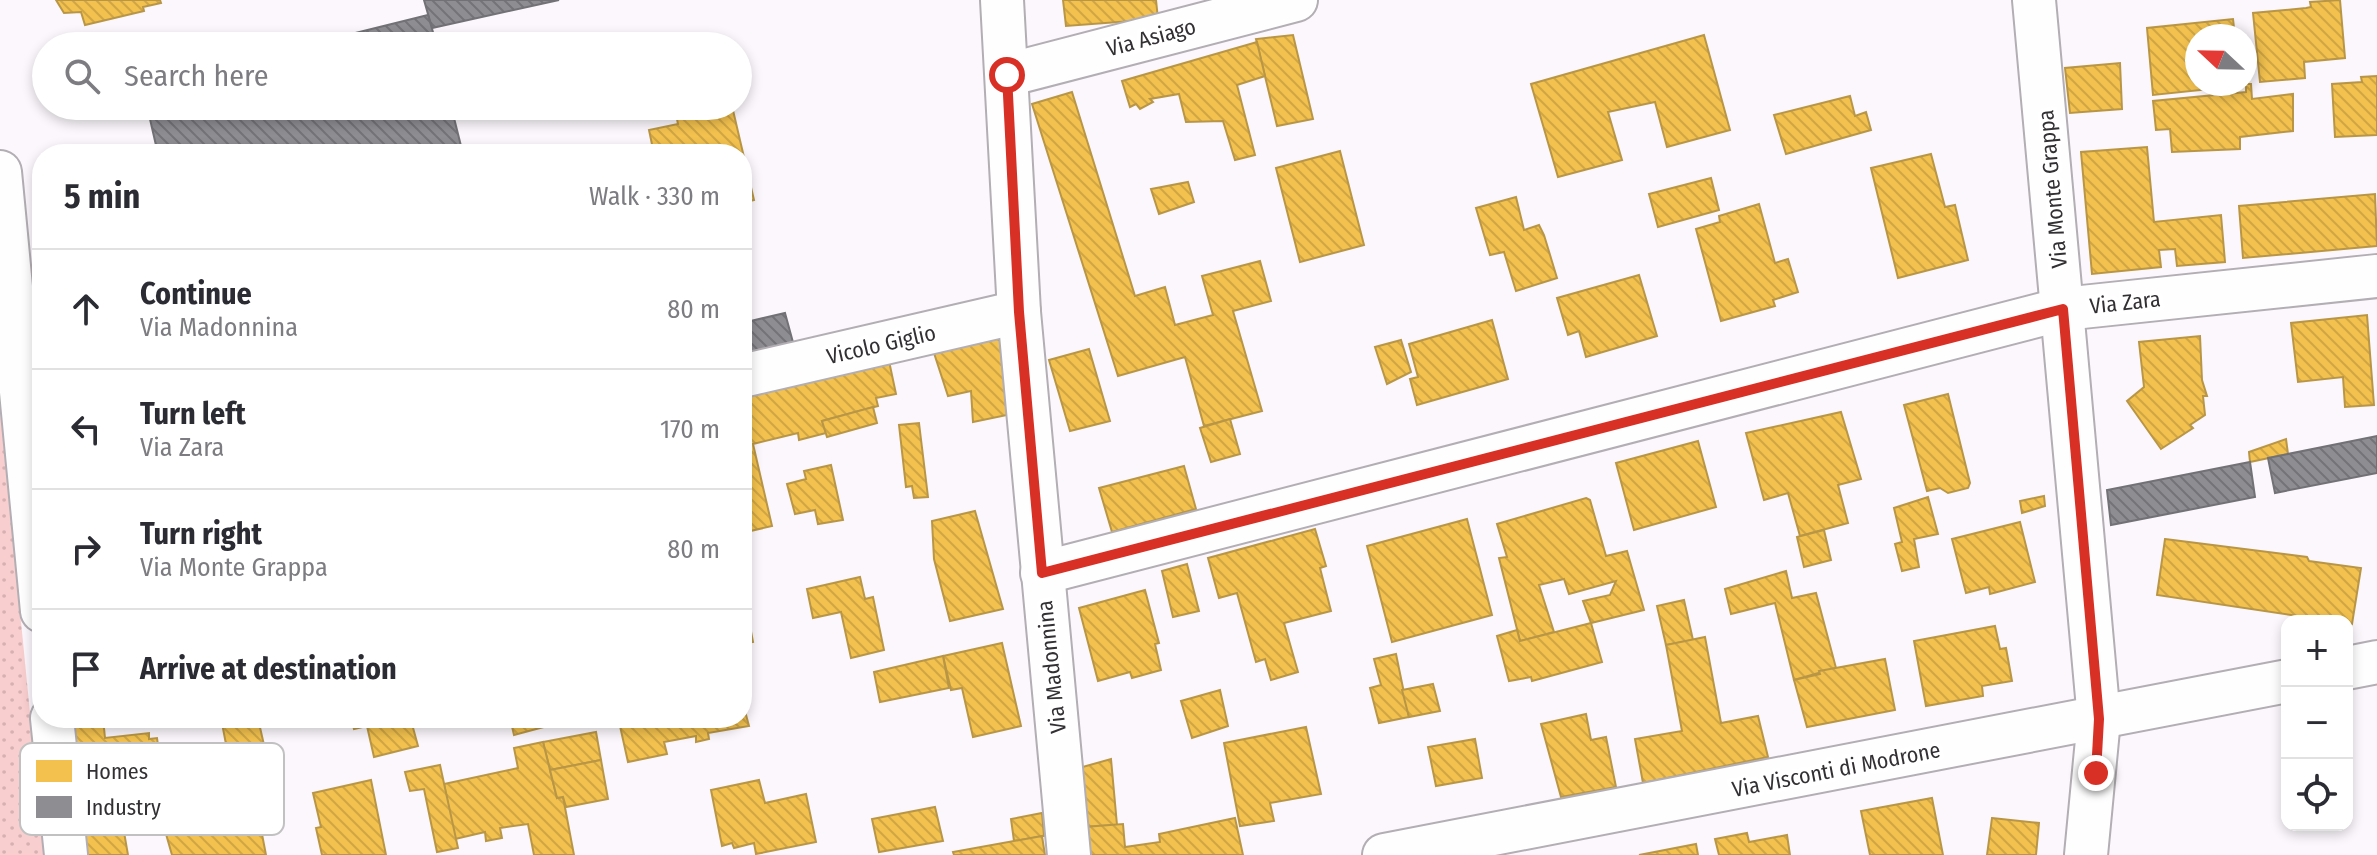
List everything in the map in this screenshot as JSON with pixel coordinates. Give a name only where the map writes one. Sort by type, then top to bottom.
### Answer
[{"type":"street","name":"Via Madonnina","points":[[1002,0],[1019,312],[1069,855]]},
{"type":"street","name":"Via Asiago","points":[[1007,75],[1296,0]]},
{"type":"street","name":"Via Monte Grappa","points":[[2034,0],[2099,719],[2086,855]]},
{"type":"street","points":[[0,172],[7,319],[32,528]]},
{"type":"street","name":"Via Zara","points":[[1042,573],[2063,309],[2377,276]]},
{"type":"street","name":"Vicolo Giglio","points":[[752,374],[1019,312]]},
{"type":"street","points":[[2353,667],[2377,662]]},
{"type":"street","name":"Via Visconti di Modrone","points":[[1384,855],[2281,682]]},
{"type":"street","points":[[64,835],[66,855]]},
{"type":"shaded area","points":[[0,409],[33,743],[20,743],[20,835],[42,835],[44,855],[0,855]]},
{"type":"building: Homes","points":[[56,0],[160,0],[161,3],[143,7],[144,11],[85,25],[81,12],[64,13]]},
{"type":"building: Homes","points":[[1063,0],[1156,0],[1158,19],[1066,26]]},
{"type":"building: Homes","points":[[2340,0],[2345,58],[2304,62],[2305,78],[2260,82],[2257,24],[2254,24],[2253,13],[2306,8],[2311,7],[2310,2]]},
{"type":"building: Homes","points":[[2233,19],[2234,24],[2185,24]]},
{"type":"building: Homes","points":[[2185,24],[2185,92],[2153,95],[2147,28]]},
{"type":"building: Homes","points":[[1293,35],[1313,119],[1277,126],[1256,39]]},
{"type":"building: Homes","points":[[1704,35],[1730,130],[1667,147],[1655,102],[1608,112],[1622,160],[1558,177],[1531,84]]},
{"type":"building: Homes","points":[[1257,42],[1265,76],[1237,85],[1255,155],[1235,160],[1223,121],[1186,122],[1179,94],[1150,99],[1153,102],[1140,109],[1136,104],[1130,107],[1122,81]]},
{"type":"building: Homes","points":[[2120,63],[2122,109],[2070,113],[2065,68]]},
{"type":"building: Homes","points":[[2377,76],[2377,135],[2335,137],[2332,84],[2362,82],[2361,77]]},
{"type":"building: Homes","points":[[1072,92],[1135,296],[1165,287],[1175,325],[1213,315],[1202,276],[1260,261],[1271,301],[1233,311],[1262,411],[1204,426],[1185,357],[1118,376],[1032,104]]},
{"type":"building: Homes","points":[[2293,94],[2293,131],[2240,137],[2240,149],[2172,152],[2170,129],[2156,130],[2153,101],[2205,96],[2252,96],[2252,99]]},
{"type":"building: Homes","points":[[1850,96],[1855,116],[1866,112],[1871,130],[1786,154],[1774,115]]},
{"type":"building: Homes","points":[[677,120],[735,120],[741,144],[652,144],[649,130],[678,124]]},
{"type":"building: Homes","points":[[2147,147],[2154,222],[2221,215],[2225,262],[2177,266],[2175,249],[2159,250],[2161,267],[2092,274],[2081,152]]},
{"type":"building: Homes","points":[[1340,151],[1364,245],[1300,262],[1276,168]]},
{"type":"building: Homes","points":[[1931,154],[1945,207],[1955,205],[1968,260],[1898,278],[1871,168]]},
{"type":"building: Homes","points":[[1711,178],[1719,210],[1658,227],[1649,194]]},
{"type":"building: Homes","points":[[1188,182],[1194,202],[1159,214],[1151,189]]},
{"type":"building: Homes","points":[[2375,194],[2377,246],[2243,258],[2239,206]]},
{"type":"building: Homes","points":[[1516,197],[1524,230],[1539,225],[1557,278],[1516,291],[1504,252],[1490,255],[1476,208]]},
{"type":"building: Homes","points":[[1759,204],[1775,263],[1788,259],[1798,292],[1773,300],[1775,306],[1721,321],[1696,229],[1720,222],[1719,216]]},
{"type":"building: Homes","points":[[1639,275],[1657,336],[1586,357],[1579,331],[1568,335],[1557,298]]},
{"type":"building: Homes","points":[[2367,315],[2374,405],[2345,407],[2343,377],[2298,382],[2291,323]]},
{"type":"building: Homes","points":[[1492,320],[1508,379],[1417,405],[1410,379],[1418,377],[1409,344]]},
{"type":"building: Homes","points":[[993,336],[1000,341],[1007,415],[973,422],[971,391],[948,396],[933,350]]},
{"type":"building: Homes","points":[[2200,336],[2202,380],[2207,396],[2203,396],[2205,415],[2190,425],[2193,428],[2161,449],[2127,401],[2144,387],[2139,342]]},
{"type":"building: Homes","points":[[1401,340],[1411,372],[1387,384],[1375,347]]},
{"type":"building: Homes","points":[[1089,349],[1110,421],[1070,431],[1049,360]]},
{"type":"building: Homes","points":[[889,361],[896,394],[876,398],[878,406],[822,421],[826,433],[799,440],[798,433],[753,444],[772,526],[752,531],[752,392]]},
{"type":"building: Homes","points":[[1948,394],[1970,483],[1968,488],[1948,493],[1940,488],[1927,491],[1904,405]]},
{"type":"building: Homes","points":[[873,407],[877,423],[827,437],[822,421]]},
{"type":"building: Homes","points":[[1841,412],[1861,479],[1838,485],[1848,523],[1800,536],[1788,493],[1764,500],[1746,433]]},
{"type":"building: Homes","points":[[1230,419],[1240,454],[1211,462],[1200,428]]},
{"type":"building: Homes","points":[[919,423],[928,497],[914,498],[912,486],[906,487],[899,425]]},
{"type":"building: Homes","points":[[2286,439],[2288,454],[2250,462],[2249,452]]},
{"type":"building: Homes","points":[[1698,441],[1716,507],[1634,530],[1616,463]]},
{"type":"building: Homes","points":[[831,465],[843,520],[818,524],[815,510],[795,514],[787,484],[806,479],[804,471]]},
{"type":"building: Homes","points":[[1184,466],[1196,509],[1112,532],[1099,488]]},
{"type":"building: Homes","points":[[2044,496],[2045,506],[2022,513],[2020,501]]},
{"type":"building: Homes","points":[[1928,497],[1938,534],[1914,539],[1919,567],[1902,571],[1895,544],[1902,542],[1894,508]]},
{"type":"building: Homes","points":[[1586,498],[1590,500],[1606,556],[1627,551],[1644,610],[1591,623],[1583,601],[1610,595],[1616,581],[1569,594],[1564,579],[1539,585],[1554,632],[1520,641],[1499,558],[1507,557],[1497,524]]},
{"type":"building: Homes","points":[[975,511],[1003,609],[950,621],[934,559],[932,521]]},
{"type":"building: Homes","points":[[1467,519],[1492,615],[1392,642],[1367,546]]},
{"type":"building: Homes","points":[[2020,522],[2035,582],[1990,594],[1989,587],[1966,593],[1952,539]]},
{"type":"building: Homes","points":[[1315,529],[1326,566],[1320,568],[1331,611],[1284,623],[1298,672],[1271,680],[1265,659],[1256,662],[1237,593],[1219,598],[1208,558]]},
{"type":"building: Homes","points":[[1824,530],[1831,560],[1804,567],[1797,537]]},
{"type":"building: Homes","points":[[2165,539],[2307,557],[2309,561],[2361,568],[2353,618],[2353,615],[2291,615],[2157,595]]},
{"type":"building: Homes","points":[[1187,564],[1199,611],[1173,617],[1162,571]]},
{"type":"building: Homes","points":[[1786,571],[1792,598],[1816,593],[1836,668],[1794,680],[1775,603],[1731,614],[1725,589]]},
{"type":"building: Homes","points":[[860,577],[865,599],[873,597],[884,650],[851,658],[841,612],[813,618],[807,589]]},
{"type":"building: Homes","points":[[1145,590],[1159,643],[1155,644],[1161,670],[1132,678],[1130,672],[1098,681],[1079,608]]},
{"type":"building: Homes","points":[[1684,600],[1693,640],[1666,645],[1657,606]]},
{"type":"building: Homes","points":[[1591,623],[1602,662],[1532,681],[1531,677],[1509,681],[1497,636],[1517,630],[1520,641]]},
{"type":"building: Homes","points":[[1995,626],[2000,649],[2006,648],[2012,681],[1982,686],[1983,696],[1926,706],[1914,641]]},
{"type":"building: Homes","points":[[1705,637],[1721,723],[1758,716],[1768,757],[1643,783],[1635,739],[1682,731],[1666,645]]},
{"type":"building: Homes","points":[[1002,643],[1021,726],[973,737],[962,688],[951,690],[943,656]]},
{"type":"building: Homes","points":[[1396,654],[1409,717],[1379,723],[1370,688],[1381,685],[1374,659]]},
{"type":"building: Homes","points":[[943,656],[949,688],[880,702],[874,672]]},
{"type":"building: Homes","points":[[1885,659],[1895,710],[1807,727],[1794,680],[1820,674],[1819,671]]},
{"type":"building: Homes","points":[[1433,684],[1440,711],[1409,717],[1402,690]]},
{"type":"building: Homes","points":[[1220,690],[1228,726],[1192,738],[1181,701]]},
{"type":"building: Homes","points":[[1586,714],[1591,740],[1606,737],[1616,787],[1561,797],[1541,724]]},
{"type":"building: Homes","points":[[1306,727],[1321,794],[1270,803],[1274,821],[1240,826],[1224,743]]},
{"type":"building: Homes","points":[[65,728],[104,728],[105,738],[149,733],[149,739],[157,738],[158,743],[66,743]]},
{"type":"building: Homes","points":[[223,728],[260,728],[264,743],[226,743]]},
{"type":"building: Homes","points":[[367,728],[413,728],[418,746],[374,757]]},
{"type":"building: Homes","points":[[512,728],[540,728],[514,735]]},
{"type":"building: Homes","points":[[620,728],[737,728],[708,733],[709,739],[696,742],[696,736],[664,742],[667,754],[628,762]]},
{"type":"building: Homes","points":[[596,732],[601,760],[550,770],[543,742]]},
{"type":"building: Homes","points":[[1475,739],[1482,778],[1436,786],[1428,747]]},
{"type":"building: Homes","points":[[543,742],[557,798],[563,797],[574,855],[534,855],[528,824],[500,828],[502,838],[486,841],[485,832],[455,839],[444,784],[518,768],[514,748]]},
{"type":"building: Homes","points":[[1111,759],[1117,825],[1084,827],[1079,768]]},
{"type":"building: Homes","points":[[601,760],[608,799],[566,807],[563,797],[557,798],[550,770]]},
{"type":"building: Homes","points":[[440,765],[458,848],[437,852],[424,789],[410,791],[405,772]]},
{"type":"building: Homes","points":[[371,780],[386,855],[322,855],[316,828],[321,827],[313,793]]},
{"type":"building: Homes","points":[[759,780],[765,803],[806,794],[816,842],[756,854],[754,843],[734,848],[732,843],[722,846],[711,790]]},
{"type":"building: Homes","points":[[1932,798],[1943,855],[1870,855],[1861,811]]},
{"type":"building: Homes","points":[[935,807],[943,841],[879,852],[872,819]]},
{"type":"building: Homes","points":[[1042,813],[1044,836],[1014,841],[1011,819]]},
{"type":"building: Homes","points":[[1235,818],[1243,855],[1087,855],[1084,827],[1123,824],[1125,847],[1160,842],[1159,834]]},
{"type":"building: Homes","points":[[1992,818],[2039,823],[2036,855],[1987,855]]},
{"type":"building: Homes","points":[[1747,833],[1749,842],[1787,835],[1790,855],[1719,855],[1715,839]]},
{"type":"building: Homes","points":[[75,835],[125,835],[128,855],[77,855]]},
{"type":"building: Homes","points":[[166,835],[262,835],[266,855],[172,855]]},
{"type":"building: Homes","points":[[1042,836],[1045,855],[954,855],[953,852]]},
{"type":"building: Homes","points":[[1696,844],[1698,855],[1639,855]]},
{"type":"building: Industry","points":[[424,0],[559,0],[432,28]]},
{"type":"building: Industry","points":[[428,15],[433,32],[359,32]]},
{"type":"building: Industry","points":[[150,120],[454,120],[460,144],[156,144]]},
{"type":"building: Industry","points":[[785,313],[794,346],[752,356],[752,321]]},
{"type":"building: Industry","points":[[2377,436],[2377,473],[2275,493],[2268,458]]},
{"type":"building: Industry","points":[[2250,462],[2255,497],[2111,525],[2107,490]]},
{"type":"route","points":[[1007,75],[1019,312],[1042,573],[2063,309],[2099,719],[2096,773]]}]
